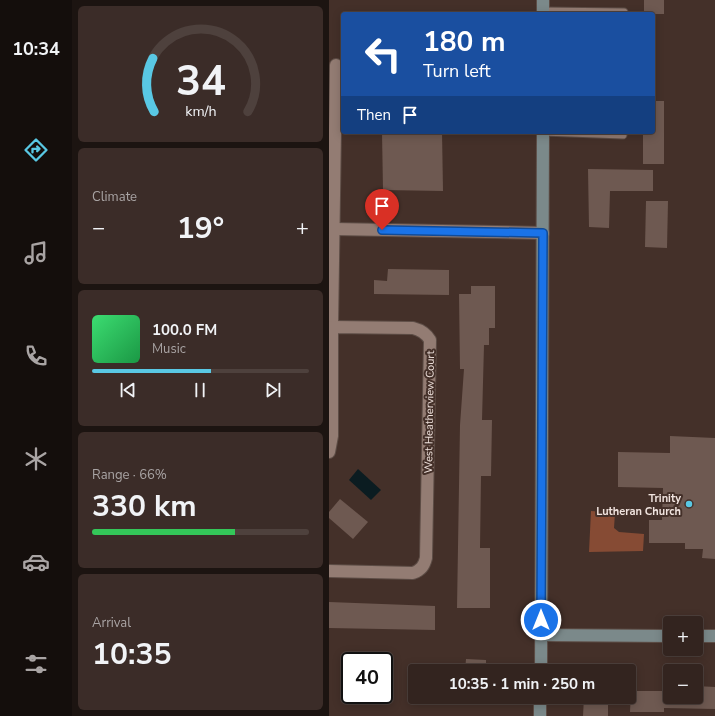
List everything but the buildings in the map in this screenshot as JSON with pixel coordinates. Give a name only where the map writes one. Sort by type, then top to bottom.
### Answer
[{"type":"street","points":[[329,452],[332,436],[336,65]]},
{"type":"street","points":[[541,664],[543,134]]},
{"type":"street","points":[[334,229],[543,233]]},
{"type":"street","name":"West Heatherview Court","points":[[329,571],[413,573],[418,571],[425,563],[430,348],[430,340],[426,335],[413,328],[332,327]]},
{"type":"street","points":[[541,635],[663,636]]},
{"type":"street","points":[[703,636],[715,636]]},
{"type":"street","points":[[540,704],[540,716]]},
{"type":"lane","points":[[543,8],[624,12]]},
{"type":"lane","points":[[596,134],[623,135]]},
{"type":"shaded area","points":[[358,469],[381,490],[371,500],[349,480]]},
{"type":"shaded area","points":[[591,511],[615,513],[614,528],[619,532],[644,534],[643,551],[589,552]]},
{"type":"place","name":"Trinity Lutheran Church","points":[[689,504]]},
{"type":"route","points":[[382,230],[543,233],[541,620]]}]
